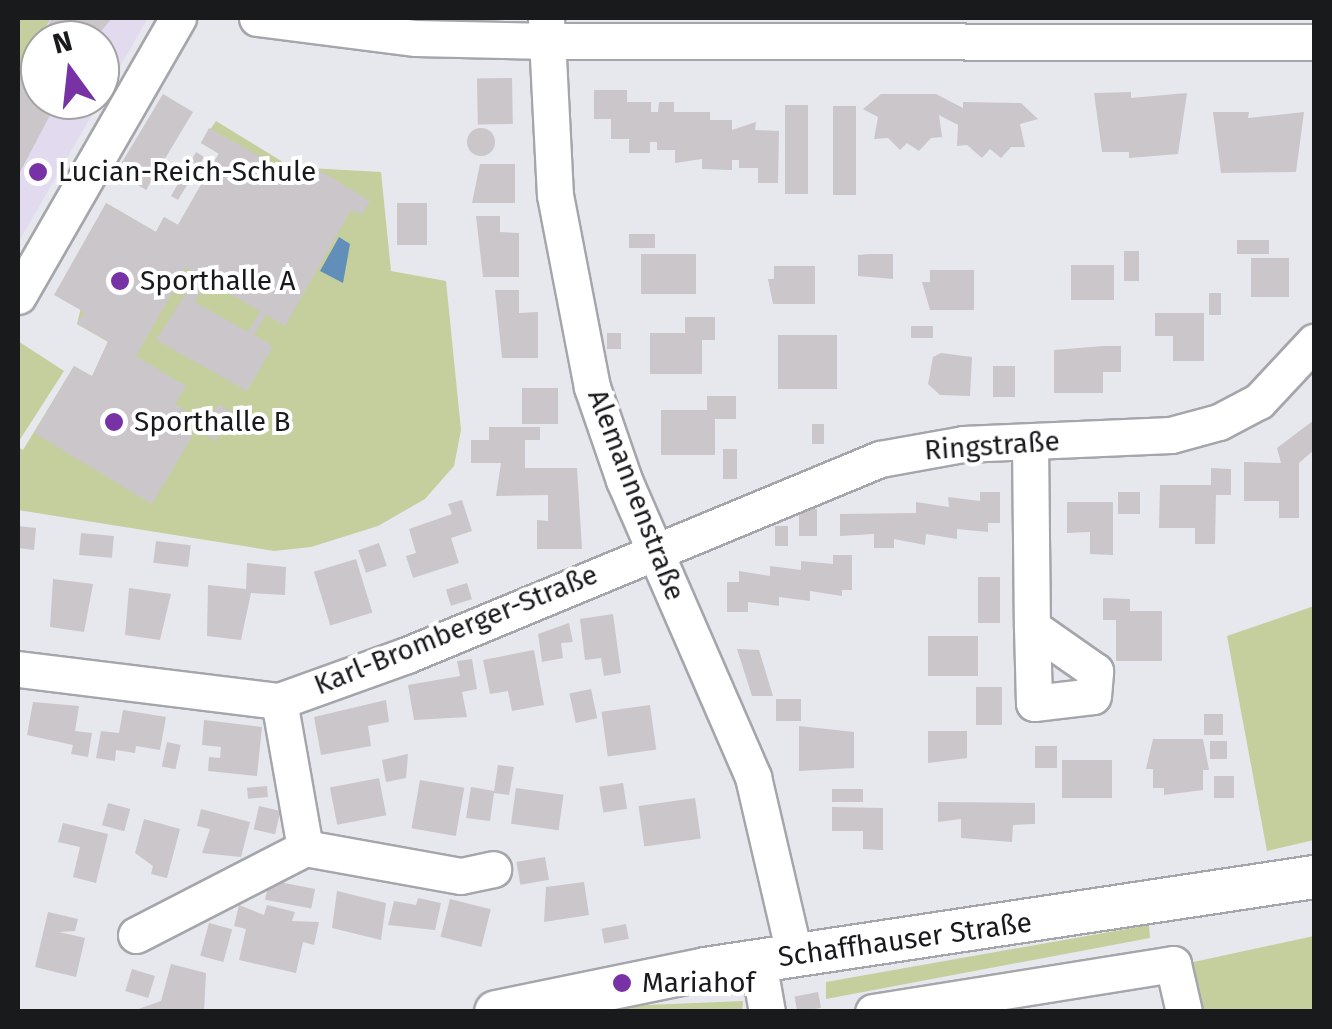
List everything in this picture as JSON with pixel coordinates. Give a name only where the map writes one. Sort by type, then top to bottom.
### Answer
[{"type":"main road","name":"Schaffhauser Straße","points":[[496,1012],[777,959],[1314,877]]},
{"type":"street","points":[[18,296],[178,18]]},
{"type":"street","points":[[257,18],[416,38],[547,30],[1314,42]]},
{"type":"street","name":"Alemannenstraße","points":[[547,30],[555,195],[570,300],[605,424],[753,777],[777,959],[766,1012]]},
{"type":"street","name":"Ringstraße","points":[[654,548],[880,459],[963,444],[1171,436],[1220,422],[1258,401],[1314,342]]},
{"type":"street","points":[[1030,442],[1032,627]]},
{"type":"street","name":"Karl-Bromberger-Straße","points":[[18,669],[279,701],[407,655],[654,548]]},
{"type":"street","points":[[279,701],[306,848]]},
{"type":"street","points":[[136,935],[306,848],[461,876],[492,870]]},
{"type":"street","points":[[873,1012],[1173,964],[1184,1012]]},
{"type":"shaded area","points":[[18,18],[148,18],[120,66],[120,20],[20,20],[20,120],[89,120],[18,243]]},
{"type":"green space","points":[[18,18],[51,18],[20,20],[18,74]]},
{"type":"green space","points":[[216,121],[291,167],[381,172],[391,271],[446,281],[461,430],[454,466],[425,499],[378,526],[311,547],[274,551],[18,510],[18,447],[23,450],[74,366],[92,376],[108,342],[77,324],[106,203],[156,232],[164,217],[178,225],[219,154],[201,143]]},
{"type":"green space","points":[[18,341],[64,371],[19,441],[18,440]]},
{"type":"green space","points":[[1314,606],[1314,840],[1267,851],[1227,636]]},
{"type":"green space","points":[[1149,925],[1150,938],[826,999],[826,982]]},
{"type":"green space","points":[[1314,936],[1314,1011],[1189,1012],[1189,963]]},
{"type":"green space","points":[[743,1001],[742,1011],[593,1012],[624,1006]]},
{"type":"water","points":[[339,237],[350,244],[343,283],[320,271]]},
{"type":"building","points":[[52,18],[112,18],[110,20]]},
{"type":"building","points":[[20,73],[20,120],[47,120],[18,176]]},
{"type":"building","points":[[512,78],[513,124],[478,125],[477,79]]},
{"type":"building","points":[[594,90],[627,90],[627,102],[651,102],[651,112],[658,112],[659,102],[674,102],[674,112],[710,112],[710,120],[732,120],[732,130],[756,122],[755,130],[779,131],[778,183],[758,183],[758,168],[739,168],[739,160],[732,160],[732,170],[702,169],[702,159],[675,163],[675,150],[657,150],[657,142],[650,142],[650,153],[629,153],[629,139],[611,139],[611,119],[594,119]]},
{"type":"building","points":[[1131,92],[1131,98],[1187,93],[1178,154],[1129,158],[1129,152],[1102,152],[1094,93]]},
{"type":"building","points":[[163,94],[193,112],[146,190],[116,172]]},
{"type":"building","points":[[881,94],[936,94],[963,108],[963,102],[1021,103],[1038,119],[1020,124],[1025,147],[1011,147],[1001,158],[990,149],[982,158],[967,145],[957,146],[958,125],[939,115],[942,137],[931,138],[919,151],[907,143],[900,150],[888,138],[874,139],[878,117],[863,109]]},
{"type":"building","points":[[785,105],[808,105],[808,194],[785,194]]},
{"type":"building","points":[[833,106],[856,106],[856,195],[833,195]]},
{"type":"building","points":[[1213,112],[1249,112],[1248,118],[1304,112],[1296,172],[1221,173]]},
{"type":"building","points":[[209,128],[311,185],[319,170],[370,201],[362,215],[351,210],[285,326],[266,315],[254,335],[273,346],[247,391],[156,340],[198,274],[186,268],[136,356],[186,386],[175,404],[192,415],[184,429],[193,435],[152,504],[34,433],[74,366],[92,377],[108,341],[77,324],[84,312],[54,295],[106,203],[156,232],[164,217],[178,225],[219,153],[201,143]],"holes":[[[207,281],[260,311],[248,332],[195,302]]]},
{"type":"building","points":[[481,128],[491,132],[495,142],[491,152],[481,156],[471,152],[467,142],[471,132]]},
{"type":"building","points":[[196,152],[204,157],[178,200],[171,196]]},
{"type":"building","points":[[480,164],[515,164],[515,203],[472,203]]},
{"type":"building","points":[[397,203],[427,203],[427,245],[397,245]]},
{"type":"building","points":[[476,216],[500,216],[500,232],[519,233],[519,277],[483,277]]},
{"type":"building","points":[[629,234],[655,234],[655,248],[629,248]]},
{"type":"building","points":[[1237,240],[1269,240],[1269,254],[1237,254]]},
{"type":"building","points":[[1124,251],[1139,251],[1139,281],[1124,281]]},
{"type":"building","points":[[641,254],[696,254],[696,294],[641,294]]},
{"type":"building","points":[[893,254],[893,279],[858,276],[858,255]]},
{"type":"building","points":[[1251,258],[1289,258],[1289,297],[1251,297]]},
{"type":"building","points":[[1071,265],[1114,265],[1114,300],[1071,300]]},
{"type":"building","points":[[774,266],[815,266],[815,304],[773,304],[768,279],[774,279]]},
{"type":"building","points":[[930,270],[974,270],[974,310],[930,310],[922,282],[930,282]]},
{"type":"building","points":[[495,290],[519,290],[519,313],[538,312],[538,358],[502,358]]},
{"type":"building","points":[[1209,293],[1221,293],[1221,315],[1209,315]]},
{"type":"building","points":[[1155,313],[1204,313],[1204,361],[1173,361],[1173,336],[1155,336]]},
{"type":"building","points":[[685,317],[715,317],[715,340],[702,340],[702,374],[650,374],[650,333],[685,333]]},
{"type":"building","points":[[911,326],[933,326],[933,338],[911,338]]},
{"type":"building","points":[[607,333],[621,333],[621,349],[607,349]]},
{"type":"building","points":[[778,335],[837,335],[837,389],[778,389]]},
{"type":"building","points":[[1121,346],[1121,372],[1103,372],[1103,393],[1054,393],[1054,350]]},
{"type":"building","points":[[941,353],[972,357],[970,396],[940,395],[928,384],[933,357]]},
{"type":"building","points":[[993,366],[1015,366],[1015,397],[993,397]]},
{"type":"building","points":[[522,388],[558,388],[558,424],[522,424]]},
{"type":"building","points":[[707,396],[736,396],[736,419],[715,419],[715,455],[661,455],[661,410],[707,410]]},
{"type":"building","points":[[219,404],[233,413],[215,441],[201,432]]},
{"type":"building","points":[[1314,420],[1314,450],[1299,463],[1299,518],[1279,518],[1279,501],[1244,501],[1244,462],[1281,463],[1277,448]]},
{"type":"building","points":[[812,424],[824,424],[824,444],[812,444]]},
{"type":"building","points":[[489,427],[540,427],[540,440],[525,440],[525,468],[577,468],[582,549],[537,549],[537,520],[548,521],[548,495],[496,496],[501,463],[471,463],[471,440],[489,440]]},
{"type":"building","points":[[723,449],[737,449],[737,479],[723,479]]},
{"type":"building","points":[[1211,468],[1231,469],[1231,495],[1216,495],[1215,544],[1195,544],[1195,528],[1159,528],[1160,485],[1211,485]]},
{"type":"building","points":[[980,492],[1000,492],[1000,523],[988,523],[988,532],[957,529],[957,539],[926,534],[925,545],[894,539],[894,548],[874,548],[874,534],[840,536],[840,514],[916,513],[916,502],[949,507],[948,497],[980,501]]},
{"type":"building","points":[[1118,492],[1140,492],[1140,514],[1118,514]]},
{"type":"building","points":[[462,500],[472,531],[451,538],[459,563],[413,578],[406,556],[416,553],[409,529],[452,514],[448,504]]},
{"type":"building","points":[[1067,502],[1113,502],[1113,555],[1090,554],[1090,532],[1067,533]]},
{"type":"building","points":[[799,509],[817,509],[817,536],[799,536]]},
{"type":"building","points":[[18,526],[36,528],[34,550],[18,548]]},
{"type":"building","points":[[775,526],[788,526],[788,546],[775,546]]},
{"type":"building","points":[[81,533],[114,536],[112,558],[79,555]]},
{"type":"building","points":[[156,541],[191,545],[188,567],[153,563]]},
{"type":"building","points":[[379,543],[387,566],[366,573],[358,550]]},
{"type":"building","points":[[833,555],[852,555],[852,590],[842,590],[842,596],[810,591],[810,601],[779,597],[779,606],[748,602],[748,612],[727,612],[727,582],[739,582],[739,571],[770,576],[770,566],[801,570],[801,561],[833,564]]},
{"type":"building","points":[[356,559],[372,613],[330,625],[314,572]]},
{"type":"building","points":[[247,563],[286,567],[285,595],[251,593],[241,640],[207,636],[208,585],[246,589]]},
{"type":"building","points":[[978,577],[1000,577],[1000,623],[978,623]]},
{"type":"building","points":[[53,579],[93,584],[84,632],[50,627]]},
{"type":"building","points":[[467,583],[472,599],[451,606],[446,589]]},
{"type":"building","points":[[129,588],[171,594],[160,640],[125,635]]},
{"type":"building","points":[[1103,598],[1130,599],[1130,611],[1162,611],[1162,661],[1116,661],[1116,620],[1103,620]]},
{"type":"building","points":[[613,614],[621,673],[604,676],[601,658],[585,660],[580,619]]},
{"type":"building","points":[[569,623],[573,642],[561,643],[563,658],[542,662],[538,634]]},
{"type":"building","points":[[928,636],[978,636],[978,676],[928,676]]},
{"type":"building","points":[[737,649],[759,650],[773,696],[752,696]]},
{"type":"building","points":[[534,650],[544,705],[512,711],[508,691],[490,694],[483,660]]},
{"type":"building","points":[[472,659],[477,689],[462,692],[467,717],[414,720],[408,685],[460,676],[457,661]]},
{"type":"building","points":[[976,687],[1002,687],[1002,725],[976,725]]},
{"type":"building","points":[[591,689],[597,718],[576,723],[569,694]]},
{"type":"building","points":[[776,699],[801,699],[801,721],[776,721]]},
{"type":"building","points":[[386,700],[389,722],[368,726],[371,746],[321,755],[314,717]]},
{"type":"building","points":[[33,702],[79,706],[75,731],[92,733],[88,757],[71,754],[73,745],[27,735]]},
{"type":"building","points":[[650,705],[656,750],[608,756],[601,712]]},
{"type":"building","points":[[123,710],[166,717],[160,750],[136,746],[135,753],[116,750],[115,761],[96,758],[101,731],[119,733]]},
{"type":"building","points":[[1204,714],[1223,714],[1223,735],[1204,735]]},
{"type":"building","points":[[204,720],[262,727],[257,776],[208,771],[209,757],[220,758],[221,747],[202,745]]},
{"type":"building","points":[[799,726],[854,732],[854,768],[799,771]]},
{"type":"building","points":[[928,731],[967,731],[967,758],[928,763]]},
{"type":"building","points":[[1153,739],[1203,739],[1209,770],[1203,770],[1203,790],[1164,795],[1164,788],[1153,788],[1153,769],[1146,769]]},
{"type":"building","points":[[1210,741],[1227,741],[1227,759],[1210,759]]},
{"type":"building","points":[[167,742],[181,745],[175,769],[162,766]]},
{"type":"building","points":[[1035,746],[1057,746],[1057,768],[1035,768]]},
{"type":"building","points":[[408,754],[406,778],[386,782],[382,760]]},
{"type":"building","points":[[1062,760],[1112,760],[1112,798],[1062,798]]},
{"type":"building","points":[[498,765],[514,767],[509,795],[494,793],[490,821],[466,818],[471,787],[494,791]]},
{"type":"building","points":[[1214,776],[1234,776],[1234,798],[1214,798]]},
{"type":"building","points":[[379,778],[386,815],[337,825],[330,788]]},
{"type":"building","points":[[420,780],[464,788],[456,836],[411,828]]},
{"type":"building","points":[[623,783],[627,809],[603,812],[599,787]]},
{"type":"building","points":[[267,786],[268,797],[248,799],[247,788]]},
{"type":"building","points":[[516,788],[564,795],[559,830],[511,824]]},
{"type":"building","points":[[832,789],[863,789],[863,802],[832,802]]},
{"type":"building","points":[[695,798],[701,839],[644,847],[639,806]]},
{"type":"building","points":[[938,802],[1035,803],[1035,824],[1013,825],[1012,842],[961,838],[961,819],[938,822]]},
{"type":"building","points":[[108,803],[130,809],[124,831],[102,825]]},
{"type":"building","points":[[259,806],[280,811],[275,834],[254,829]]},
{"type":"building","points":[[832,807],[883,808],[883,850],[863,849],[863,831],[832,831]]},
{"type":"building","points":[[201,809],[250,822],[241,857],[202,853],[210,829],[197,826]]},
{"type":"building","points":[[144,819],[180,829],[167,878],[151,874],[153,866],[135,853]]},
{"type":"building","points":[[63,823],[108,834],[96,883],[73,877],[80,847],[58,842]]},
{"type":"building","points":[[545,857],[549,880],[520,885],[516,862]]},
{"type":"building","points":[[269,880],[315,889],[311,909],[265,900]]},
{"type":"building","points":[[584,882],[589,915],[544,922],[546,887]]},
{"type":"building","points":[[337,891],[386,903],[381,940],[332,928]]},
{"type":"building","points":[[418,898],[441,903],[435,930],[388,925],[394,901],[416,905]]},
{"type":"building","points":[[450,899],[491,909],[481,947],[441,937]]},
{"type":"building","points":[[239,905],[264,915],[267,905],[295,912],[292,921],[319,922],[314,945],[303,942],[296,973],[239,960],[246,929],[234,926]]},
{"type":"building","points":[[48,912],[78,919],[75,931],[59,932],[85,938],[76,977],[35,967]]},
{"type":"building","points":[[209,923],[232,929],[223,962],[200,956]]},
{"type":"building","points":[[626,924],[629,939],[604,943],[601,929]]},
{"type":"building","points":[[171,964],[206,973],[204,1012],[130,1012],[161,1001]]},
{"type":"building","points":[[132,969],[155,976],[148,998],[125,991]]},
{"type":"building","points":[[818,992],[821,1008],[797,1012],[794,997]]},
{"type":"place","name":"Lucian-Reich-Schule","points":[[38,172]]},
{"type":"place","name":"Sporthalle A","points":[[120,281]]},
{"type":"place","name":"Sporthalle B","points":[[114,422]]},
{"type":"place","name":"Mariahof","points":[[622,983]]}]
